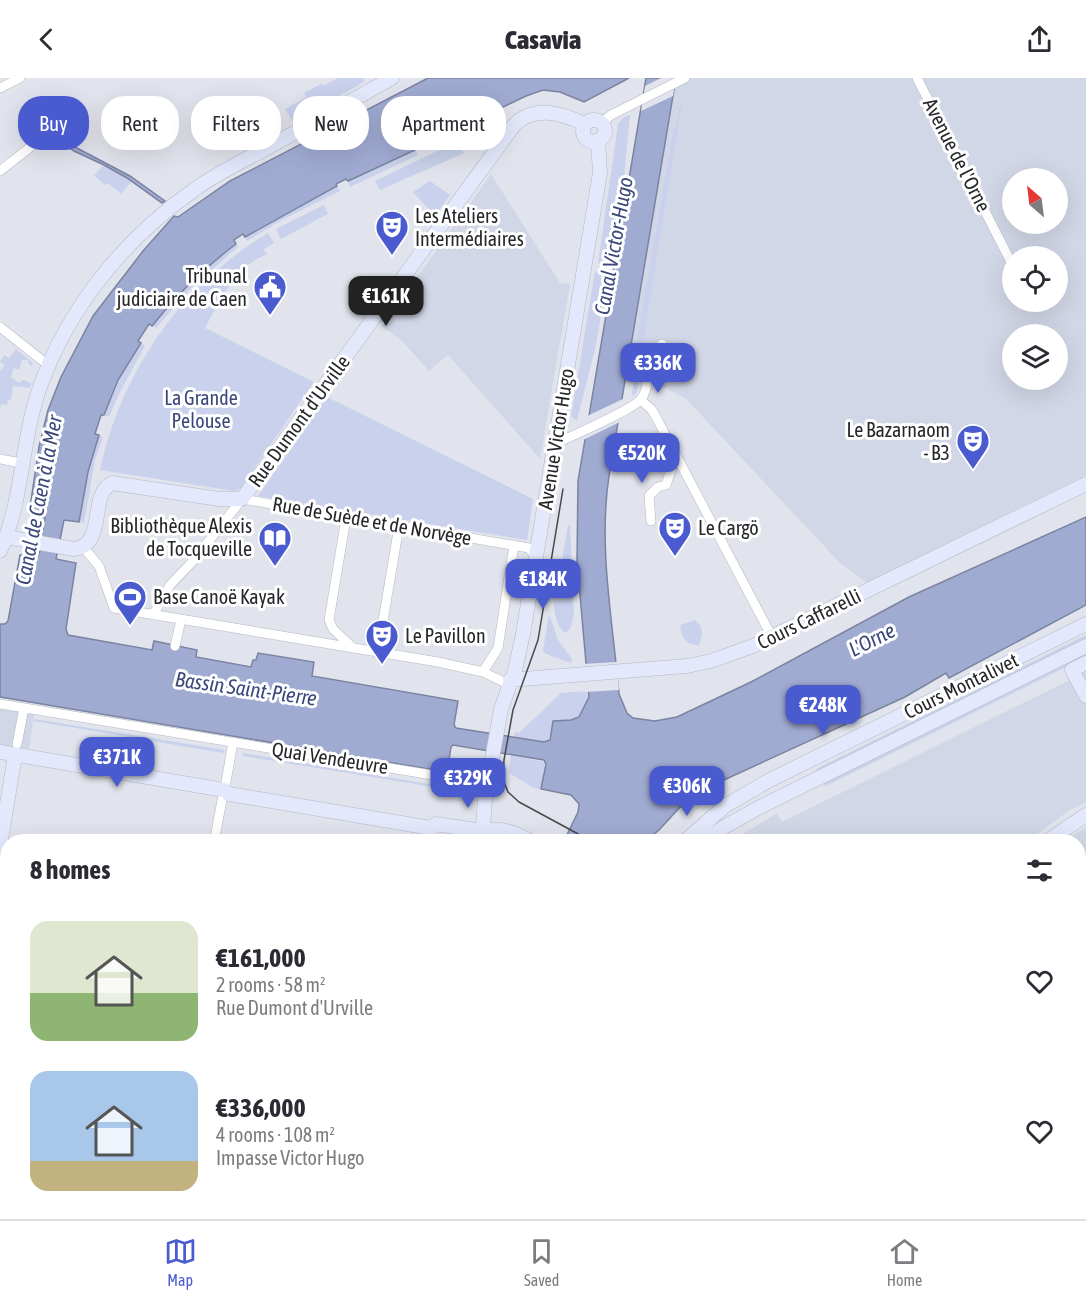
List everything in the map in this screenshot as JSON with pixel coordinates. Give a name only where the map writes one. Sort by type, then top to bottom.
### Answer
[{"type":"street","points":[[0,88],[20,78]]},
{"type":"street","points":[[0,550],[6,537],[32,414],[48,365],[70,323],[100,280],[126,249],[165,212],[205,182],[392,78]]},
{"type":"street","points":[[602,123],[611,115],[685,78]]},
{"type":"street","name":"Avenue de l'Orne","points":[[917,78],[1003,246]]},
{"type":"street","name":"Rue Dumont d'Urville","points":[[153,615],[170,585],[193,561],[242,499],[517,121],[535,113],[562,115],[585,124]]},
{"type":"street","points":[[593,120],[602,123],[603,137],[598,140],[589,140],[585,136],[583,130],[585,124],[593,120]]},
{"type":"street","name":"Avenue Victor Hugo","points":[[482,834],[496,734],[501,709],[519,655],[532,553],[555,444],[600,173],[598,140]]},
{"type":"street","points":[[0,171],[27,150]]},
{"type":"street","points":[[0,327],[48,365]]},
{"type":"street","points":[[555,444],[641,400],[652,353],[662,344]]},
{"type":"street","points":[[641,400],[652,410],[772,637]]},
{"type":"street","points":[[651,521],[649,496],[658,487],[666,485],[676,455]]},
{"type":"street","points":[[0,459],[21,463]]},
{"type":"street","name":"Rue de Suède et de Norvège","points":[[79,548],[90,539],[102,495],[108,485],[116,483],[219,499],[242,499],[514,545],[532,553]]},
{"type":"street","name":"Cours Caffarelli","points":[[509,682],[687,666],[730,656],[1086,484]]},
{"type":"street","points":[[346,518],[329,620],[333,629],[352,647]]},
{"type":"street","points":[[378,651],[399,526]]},
{"type":"street","points":[[6,537],[79,548],[99,566],[114,608],[378,651],[483,672],[509,682]]},
{"type":"street","points":[[483,672],[498,648],[514,545]]},
{"type":"street","points":[[175,646],[181,620]]},
{"type":"street","name":"Cours Montalivet","points":[[693,834],[725,806],[768,781],[1086,624]]},
{"type":"street","name":"Cours Montalivet","points":[[714,834],[760,807],[1086,646]]},
{"type":"street","points":[[1086,663],[1072,670],[1086,696]]},
{"type":"street","name":"Quai Vendeuvre","points":[[0,704],[463,780]]},
{"type":"street","points":[[2,834],[24,708]]},
{"type":"street","points":[[216,834],[233,742]]},
{"type":"street","points":[[0,752],[16,750],[225,785]]},
{"type":"street","points":[[225,785],[229,794],[430,824],[473,834]]},
{"type":"street","points":[[1058,834],[1086,815]]},
{"type":"street","points":[[484,834],[489,829],[515,834]]},
{"type":"shaded area","points":[[676,78],[1086,78],[1086,475],[867,583],[840,563],[686,399],[627,367]]},
{"type":"shaded area","points":[[491,174],[560,283],[570,284],[540,459],[448,355],[429,371],[402,341],[382,326]]},
{"type":"shaded area","points":[[1086,672],[1086,802],[1067,812],[1037,834],[743,834],[777,813],[782,822]]},
{"type":"shaded area","points":[[0,708],[34,714],[29,749],[1,745],[0,751]]},
{"type":"shaded area","points":[[1086,827],[1086,834],[1075,834]]},
{"type":"green space","points":[[338,78],[363,78],[364,82],[339,96],[306,96],[304,93],[321,84],[323,86]]},
{"type":"green space","points":[[293,104],[293,122],[285,109]]},
{"type":"green space","points":[[681,104],[641,355],[641,359],[645,360],[637,392],[632,396],[637,341],[672,138]]},
{"type":"green space","points":[[630,115],[624,177],[610,265],[598,263],[618,124],[624,117]]},
{"type":"green space","points":[[415,150],[418,155],[350,187],[348,181]]},
{"type":"green space","points":[[439,150],[462,150],[464,153],[380,190],[375,181]]},
{"type":"green space","points":[[104,165],[132,181],[121,194],[108,183],[105,185],[94,175]]},
{"type":"green space","points":[[430,181],[450,195],[435,216],[413,192]]},
{"type":"green space","points":[[337,186],[340,191],[280,221],[247,241],[245,237]]},
{"type":"green space","points":[[324,205],[328,214],[281,239],[276,229]]},
{"type":"green space","name":"La Grande Pelouse","points":[[268,233],[274,243],[263,250],[268,254],[247,266],[238,275],[223,295],[205,328],[314,382],[241,488],[234,491],[100,470],[123,399],[139,366],[159,334],[208,278],[237,254]]},
{"type":"green space","points":[[236,244],[238,247],[191,288],[156,328],[152,326],[191,282]]},
{"type":"green space","points":[[595,271],[608,273],[596,345],[577,420],[571,417]]},
{"type":"green space","points":[[141,343],[145,346],[109,417],[104,415],[118,380]]},
{"type":"green space","points":[[16,349],[33,363],[32,366],[28,360],[22,360],[19,370],[14,368],[11,377],[19,383],[23,380],[31,383],[30,388],[13,386],[11,400],[8,400],[7,405],[1,404],[0,411],[0,371],[5,365],[0,362],[4,355],[9,358]]},
{"type":"green space","name":"La Grande Pelouse","points":[[327,397],[533,499],[527,540],[258,496]]},
{"type":"green space","points":[[99,435],[103,437],[95,460],[84,523],[79,522],[88,472]]},
{"type":"green space","points":[[568,525],[570,525],[574,615],[570,629],[565,633],[556,618],[552,587],[561,587],[560,573]]},
{"type":"green space","points":[[549,614],[558,640],[572,659],[571,663],[543,651]]},
{"type":"green space","points":[[695,620],[702,631],[699,645],[690,644],[685,640],[680,625]]},
{"type":"green space","points":[[1086,635],[1086,641],[818,772],[816,770],[818,768]]},
{"type":"green space","points":[[1086,652],[1086,657],[826,786],[823,784]]},
{"type":"green space","points":[[588,691],[589,697],[579,717],[553,721],[548,742],[514,737],[515,732],[519,733],[561,693]]},
{"type":"green space","points":[[34,719],[225,750],[223,753],[34,721]]},
{"type":"green space","points":[[243,753],[446,787],[446,789],[243,756]]},
{"type":"green space","points":[[511,755],[545,762],[541,789],[534,788],[509,773]]},
{"type":"water","points":[[428,78],[629,78],[584,102],[560,92],[543,90],[506,106],[506,96],[393,96]]},
{"type":"water","points":[[646,78],[676,78],[606,503],[606,558],[610,612],[619,694],[627,713],[633,718],[655,721],[677,717],[751,682],[909,597],[1086,517],[1086,605],[949,678],[946,673],[905,697],[713,785],[682,805],[654,834],[567,834],[578,812],[579,804],[571,795],[541,789],[546,764],[544,760],[453,745],[447,772],[0,697],[0,624],[8,621],[20,555],[37,556],[39,554],[45,518],[29,514],[39,447],[48,410],[61,377],[93,316],[143,251],[174,216],[178,217],[230,181],[293,148],[369,150],[369,109],[381,102],[381,150],[415,150],[348,181],[346,179],[245,237],[243,234],[234,240],[236,244],[191,282],[152,326],[149,324],[138,341],[141,343],[118,380],[104,415],[101,415],[95,434],[99,435],[88,472],[79,522],[64,520],[56,559],[76,563],[66,629],[68,635],[152,650],[154,641],[197,650],[196,657],[251,667],[258,653],[314,662],[312,676],[458,701],[454,725],[456,728],[544,742],[550,740],[553,721],[579,717],[589,697],[577,561],[578,481]]},
{"type":"water","points":[[81,150],[130,176],[165,201],[162,203],[127,178],[74,151]]},
{"type":"pier","points":[[661,78],[676,78],[673,96],[641,111],[645,86]]},
{"type":"pier","points":[[625,398],[622,421],[581,441],[585,417]]},
{"type":"pier","points":[[617,662],[619,690],[585,692],[583,664]]},
{"type":"tram line","points":[[563,489],[538,640],[513,710],[503,779],[508,792],[519,802],[578,834]]},
{"type":"place","name":"Les Ateliers Intermédiaires","points":[[392,256]]},
{"type":"place","name":"Tribunal judiciaire de Caen","points":[[270,316]]},
{"type":"place","name":"Le Bazarnaom - B3","points":[[973,470]]},
{"type":"place","name":"Le Cargö","points":[[675,557]]},
{"type":"place","name":"Bibliothèque Alexis de Tocqueville","points":[[275,567]]},
{"type":"place","name":"Base Canoë Kayak","points":[[130,626]]},
{"type":"place","name":"Le Pavillon","points":[[382,665]]},
{"type":"water label","name":"Canal Victor-Hugo","points":[[614,246]]},
{"type":"water label","name":"Canal de Caen à la Mer","points":[[39,500]]},
{"type":"water label","name":"L'Orne","points":[[872,640]]},
{"type":"water label","name":"Bassin Saint-Pierre","points":[[246,689]]}]
